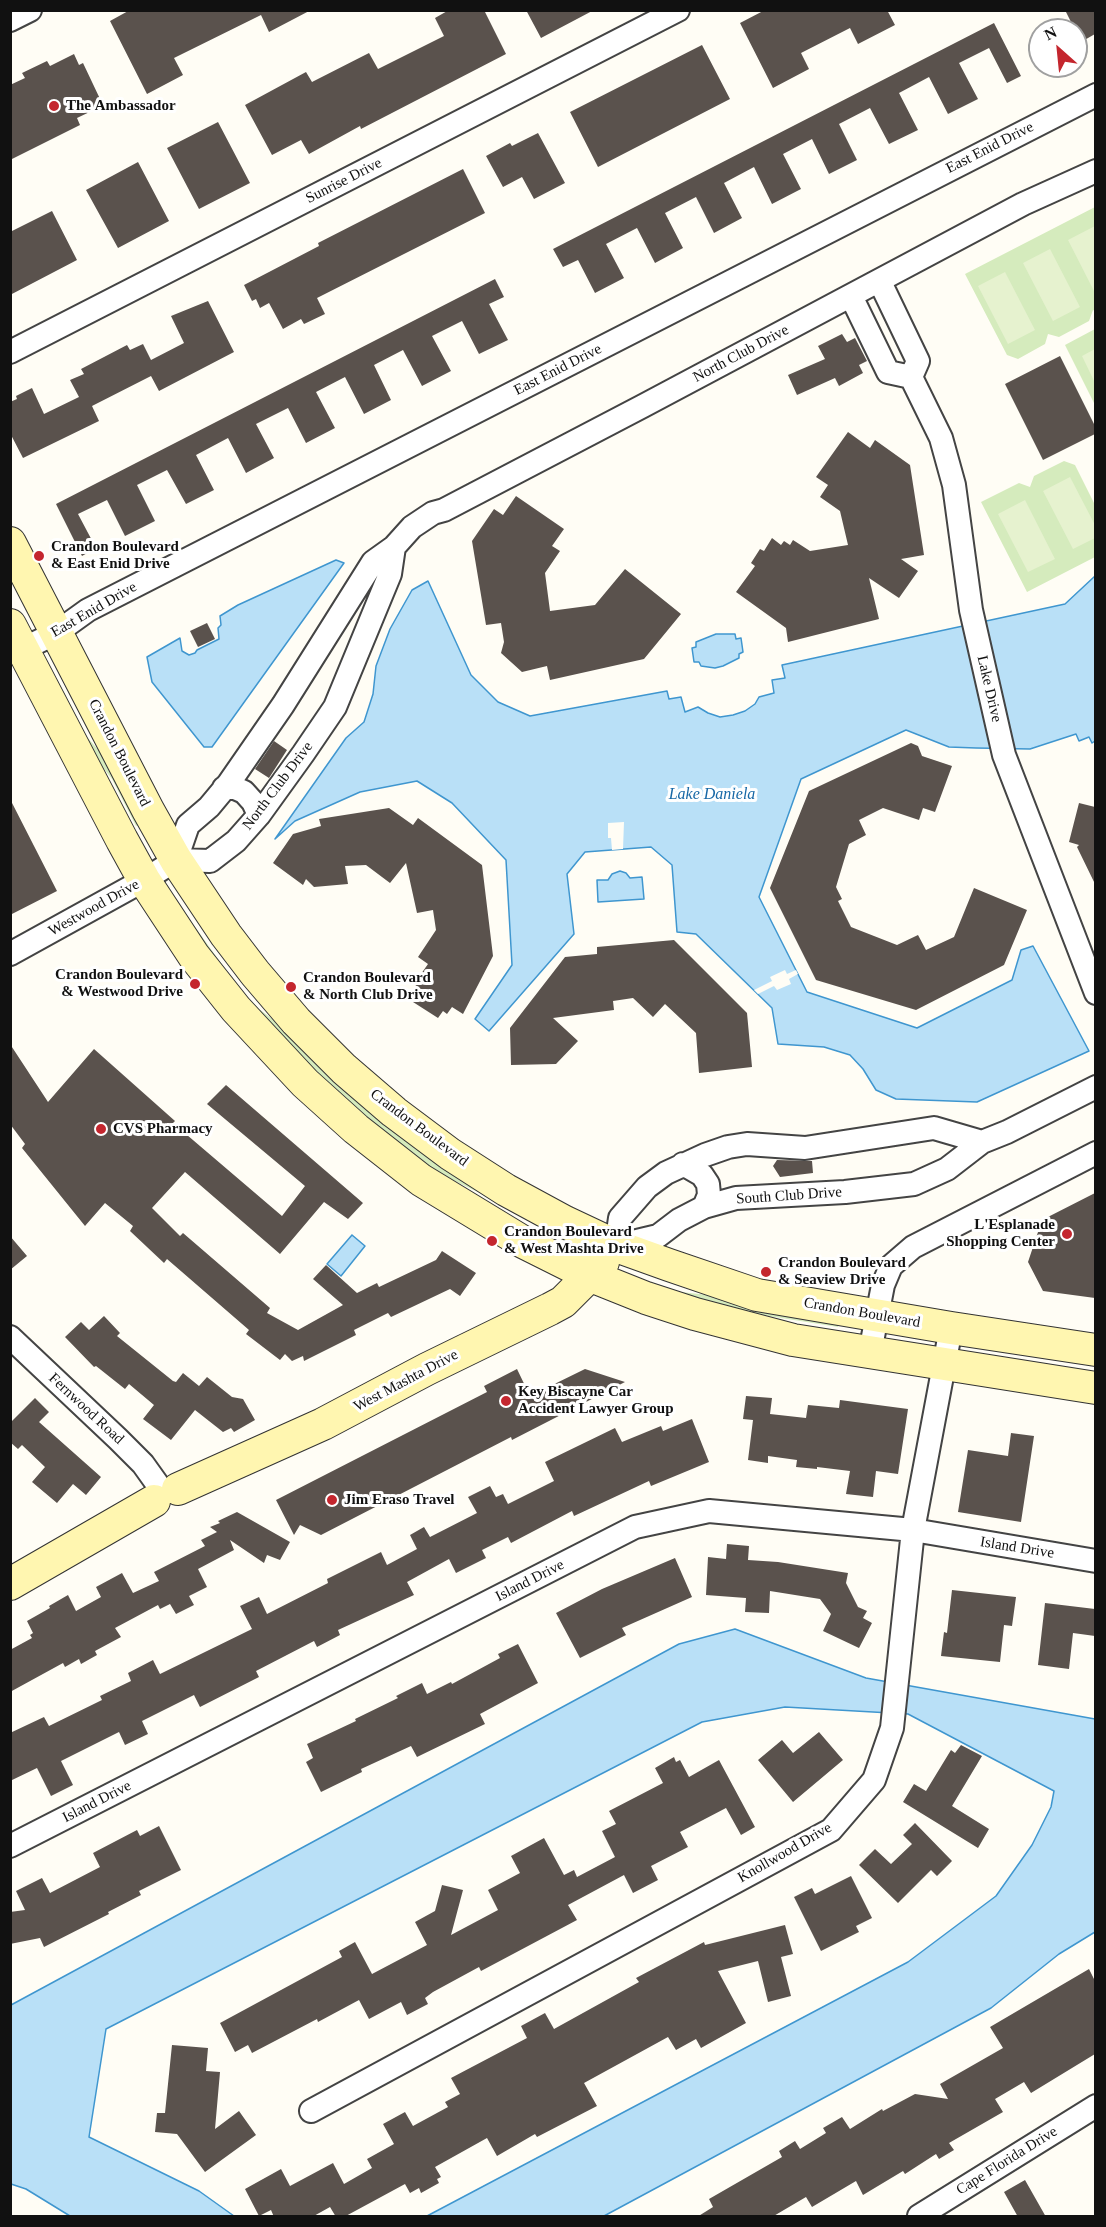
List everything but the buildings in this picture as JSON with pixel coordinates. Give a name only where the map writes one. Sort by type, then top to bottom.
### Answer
[{"type":"main road","name":"Crandon Boulevard","points":[[10,543],[147,810],[176,860],[226,936],[296,1021],[344,1069],[377,1098],[450,1154],[506,1190],[616,1246],[752,1293],[877,1316],[1095,1350]]},
{"type":"main road","points":[[17,637],[144,880],[178,934],[236,1009],[305,1083],[421,1180],[523,1242],[591,1276],[695,1314],[793,1340],[1095,1388]]},
{"type":"main road","name":"West Mashta Drive","points":[[10,1584],[163,1492],[323,1424],[550,1309],[562,1302],[591,1276],[616,1246]]},
{"type":"street","points":[[10,20],[30,10]]},
{"type":"street","name":"Sunrise Drive","points":[[10,352],[678,10]]},
{"type":"street","name":"East Enid Drive","points":[[17,637],[56,633],[98,605],[1095,95]]},
{"type":"street","name":"North Club Drive","points":[[394,547],[390,574],[335,707],[259,815],[236,841],[210,861],[176,860],[188,825],[209,807],[283,705],[373,562],[394,547],[412,527],[433,513],[465,499],[880,282],[1023,204],[1095,171]]},
{"type":"street","name":"Lake Drive","points":[[880,282],[918,361],[911,377],[941,438],[954,485],[971,610],[1004,755],[1095,993]]},
{"type":"street","points":[[851,296],[888,372],[911,377]]},
{"type":"street","points":[[224,788],[235,788],[244,792],[253,802],[259,815]]},
{"type":"street","name":"Westwood Drive","points":[[10,954],[176,860]]},
{"type":"street","name":"South Club Drive","points":[[616,1246],[658,1236],[679,1220],[704,1207],[736,1198],[845,1192],[914,1184],[947,1169],[982,1142],[1007,1132],[1095,1086]]},
{"type":"street","points":[[616,1246],[620,1218],[631,1203],[660,1178],[684,1164],[728,1147],[747,1144],[805,1148],[934,1128],[982,1142]]},
{"type":"street","points":[[870,1352],[884,1285],[891,1266],[913,1247],[1095,1153]]},
{"type":"street","points":[[684,1164],[702,1175],[708,1184],[709,1196],[704,1207]]},
{"type":"street","name":"Knollwood Drive","points":[[311,2111],[831,1830],[874,1780],[892,1728],[913,1530],[951,1328]]},
{"type":"street","name":"Fernwood Road","points":[[10,1337],[143,1464],[163,1492]]},
{"type":"street","name":"Island Drive","points":[[10,1846],[635,1527],[709,1511],[913,1530],[1095,1561]]},
{"type":"street","name":"Cape Florida Drive","points":[[919,2217],[1095,2106]]},
{"type":"green space","points":[[1095,207],[1095,311],[1093,310],[1089,321],[1059,337],[1048,334],[1045,344],[1018,359],[1007,355],[965,274]]},
{"type":"green space","points":[[1095,226],[1096,228],[1095,293],[1068,240]]},
{"type":"green space","points":[[1050,249],[1080,307],[1053,321],[1023,263]]},
{"type":"green space","points":[[1005,272],[1035,330],[1008,344],[978,286]]},
{"type":"green space","points":[[1095,329],[1095,405],[1065,345]]},
{"type":"green space","points":[[1095,349],[1095,383],[1082,356]]},
{"type":"green space","points":[[1064,461],[1075,465],[1095,505],[1095,557],[1027,592],[981,502],[1019,483],[1030,487],[1034,476]]},
{"type":"green space","points":[[1070,477],[1096,527],[1095,538],[1073,549],[1043,491]]},
{"type":"green space","points":[[1025,500],[1055,559],[1028,572],[998,514]]},
{"type":"green space","points":[[57,679],[87,737],[116,770],[142,823],[136,826],[112,779],[85,745],[52,682]]},
{"type":"green space","points":[[183,910],[238,987],[259,1009],[555,1230],[552,1234],[482,1194],[434,1171],[353,1112],[236,993]]},
{"type":"green space","points":[[651,1282],[681,1292],[736,1298],[839,1321],[838,1327],[731,1310],[649,1286]]},
{"type":"water","points":[[336,560],[344,563],[212,747],[204,747],[152,682],[147,657],[180,638],[182,651],[189,655],[195,653],[219,639],[220,616],[238,605]]},
{"type":"water","name":"Lake Daniela","points":[[1095,576],[1095,741],[1092,743],[1089,737],[1079,741],[1076,734],[1030,749],[949,747],[906,730],[801,779],[759,897],[807,992],[917,1028],[1012,980],[1021,950],[1033,946],[1089,1051],[977,1102],[896,1099],[876,1090],[863,1069],[850,1055],[824,1047],[778,1044],[772,1008],[696,934],[677,932],[672,865],[651,847],[585,852],[567,874],[574,934],[489,1031],[475,1019],[512,965],[506,860],[452,803],[417,781],[360,792],[295,821],[275,839],[346,738],[364,722],[373,694],[376,666],[390,629],[412,590],[428,581],[471,675],[498,702],[530,716],[667,691],[669,699],[681,697],[685,712],[698,707],[720,717],[745,711],[755,704],[759,697],[774,693],[772,680],[785,678],[782,665],[1065,604]]},
{"type":"water","points":[[716,634],[735,634],[736,639],[741,638],[743,652],[739,654],[739,658],[715,668],[701,666],[699,662],[694,662],[692,648],[696,647],[696,642]]},
{"type":"water","points":[[620,871],[626,873],[630,878],[642,877],[644,899],[598,902],[597,880],[608,880],[612,874]]},
{"type":"water","points":[[352,1235],[365,1246],[341,1276],[327,1264]]},
{"type":"water","points":[[735,1629],[866,1678],[1095,1719],[1095,1932],[1059,1954],[991,2008],[604,2216],[427,2216],[908,1962],[996,1896],[1032,1845],[1051,1807],[1054,1791],[908,1714],[785,1707],[702,1722],[106,2029],[89,2137],[199,2191],[234,2216],[70,2216],[26,2189],[11,2184],[11,2005],[679,1644]]},
{"type":"pier","points":[[624,822],[623,849],[612,850],[611,838],[608,838],[608,823]]},
{"type":"pier","points":[[785,970],[787,974],[796,970],[798,974],[789,979],[791,984],[777,990],[774,986],[758,994],[754,990],[772,981],[770,977]]},
{"type":"place","name":"The Ambassador","points":[[54,106]]},
{"type":"place","name":"Crandon Boulevard & East Enid Drive","points":[[39,556]]},
{"type":"place","name":"Crandon Boulevard & Westwood Drive","points":[[195,984]]},
{"type":"place","name":"Crandon Boulevard & North Club Drive","points":[[291,987]]},
{"type":"place","name":"CVS Pharmacy","points":[[101,1129]]},
{"type":"place","name":"L'Esplanade Shopping Center","points":[[1067,1234]]},
{"type":"place","name":"Crandon Boulevard & West Mashta Drive","points":[[492,1241]]},
{"type":"place","name":"Crandon Boulevard & Seaview Drive","points":[[766,1272]]},
{"type":"place","name":"Key Biscayne Car Accident Lawyer Group","points":[[506,1401]]},
{"type":"place","name":"Jim Eraso Travel","points":[[332,1500]]}]
